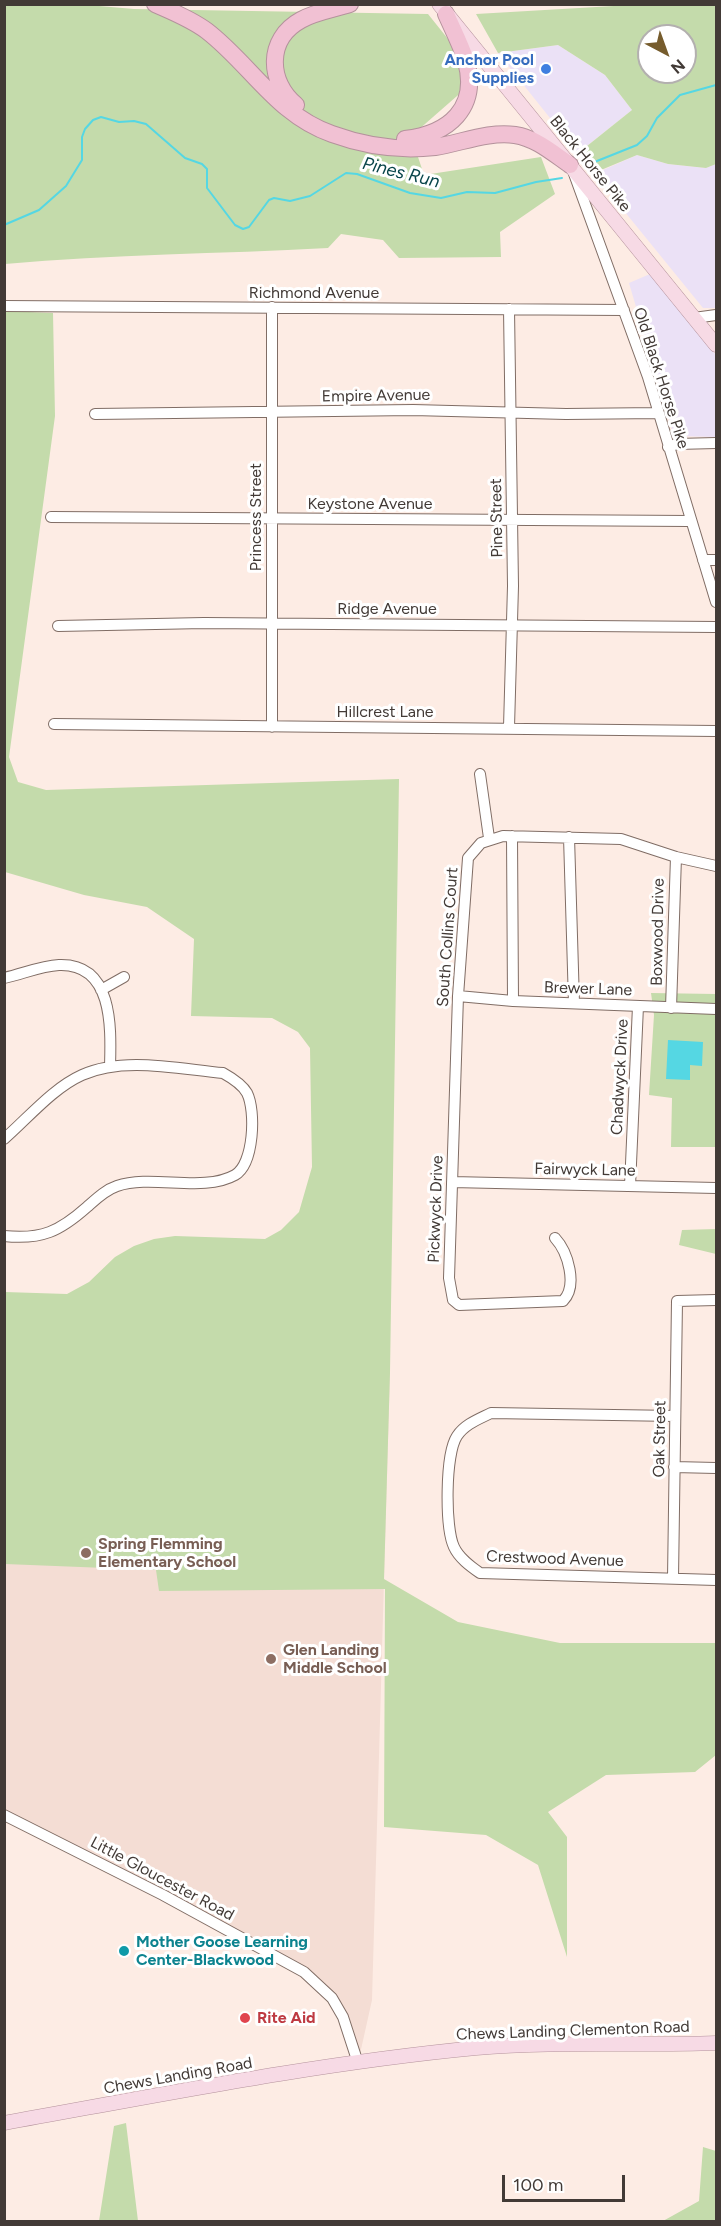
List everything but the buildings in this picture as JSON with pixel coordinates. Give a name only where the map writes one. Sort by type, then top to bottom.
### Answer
[{"type":"highway","points":[[155,4],[189,19],[206,30],[284,107],[307,123],[330,134],[355,142],[403,149],[434,147],[498,135],[516,135],[531,139],[570,165]]},
{"type":"highway","points":[[350,4],[303,19],[290,27],[275,53],[275,74],[290,100],[318,118],[344,129],[404,139],[438,132],[462,109],[468,95],[466,62],[442,9]]},
{"type":"main road","name":"Black Horse Pike","points":[[442,9],[717,345]]},
{"type":"main road","name":"Chews Landing Clementon Road","points":[[358,2063],[478,2048],[717,2043]]},
{"type":"main road","name":"Chews Landing Road","points":[[4,2123],[358,2063]]},
{"type":"street","name":"Old Black Horse Pike","points":[[570,165],[624,310],[717,602]]},
{"type":"street","name":"Richmond Avenue","points":[[4,306],[624,310]]},
{"type":"street","name":"Princess Street","points":[[272,307],[272,727]]},
{"type":"street","name":"Pine Street","points":[[509,309],[512,520],[509,727]]},
{"type":"street","points":[[694,318],[717,315]]},
{"type":"street","name":"Empire Avenue","points":[[95,414],[413,410],[658,413]]},
{"type":"street","points":[[668,447],[677,444],[717,443]]},
{"type":"street","name":"Keystone Avenue","points":[[51,517],[690,520]]},
{"type":"street","points":[[702,560],[717,560]]},
{"type":"street","name":"Ridge Avenue","points":[[58,626],[510,624],[717,627]]},
{"type":"street","name":"Hillcrest Lane","points":[[54,724],[509,727],[717,731]]},
{"type":"street","points":[[480,774],[489,838],[512,836],[621,839],[676,858],[717,866]]},
{"type":"street","points":[[512,836],[513,1001]]},
{"type":"street","points":[[569,837],[574,1003]]},
{"type":"street","name":"South Collins Court","points":[[454,1113],[458,996],[468,858],[474,849],[489,838]]},
{"type":"street","name":"Boxwood Drive","points":[[671,1008],[676,858]]},
{"type":"street","points":[[4,978],[34,969],[68,966],[88,973],[106,998],[111,1030],[110,1067]]},
{"type":"street","points":[[101,990],[124,977]]},
{"type":"street","name":"Brewer Lane","points":[[458,996],[513,1001],[717,1009]]},
{"type":"street","name":"Chadwyck Drive","points":[[630,1186],[638,1006]]},
{"type":"street","points":[[4,1139],[61,1088],[82,1074],[110,1067],[149,1066],[223,1073],[233,1078],[246,1091],[252,1108],[251,1134],[244,1166],[237,1174],[226,1178],[128,1182],[103,1194],[58,1230],[43,1236],[4,1236]]},
{"type":"street","name":"Pickwyck Drive","points":[[454,1113],[449,1278],[450,1292],[457,1303],[459,1305],[557,1304],[566,1299],[570,1280],[566,1252],[555,1238]]},
{"type":"street","name":"Fairwyck Lane","points":[[452,1182],[717,1188]]},
{"type":"street","name":"Oak Street","points":[[673,1578],[677,1301],[717,1300]]},
{"type":"street","name":"Crestwood Avenue","points":[[675,1416],[491,1413],[468,1424],[457,1436],[450,1453],[448,1533],[454,1550],[480,1573],[717,1580]]},
{"type":"street","points":[[674,1467],[717,1468]]},
{"type":"street","name":"Little Gloucester Road","points":[[4,1815],[163,1895],[304,1972],[332,1998],[343,2016],[358,2063]]},
{"type":"shaded area","points":[[558,45],[605,75],[632,110],[578,153],[498,53]]},
{"type":"shaded area","points":[[637,155],[668,164],[706,168],[716,164],[716,308],[703,308],[594,174]]},
{"type":"shaded area","points":[[650,274],[716,355],[716,437],[674,436],[629,283]]},
{"type":"shaded area","name":"Glen Landing Middle School","points":[[390,1372],[372,2000],[358,2063],[343,2017],[316,1981],[5,1815],[4,1378]]},
{"type":"green space","points":[[76,4],[134,9],[428,14],[476,74],[465,89],[417,131],[417,154],[424,175],[541,157],[555,194],[500,232],[501,257],[399,258],[383,240],[341,234],[328,248],[126,256],[5,264],[5,5]]},
{"type":"green space","points":[[648,4],[716,5],[716,164],[706,168],[668,164],[637,155],[601,170],[582,150],[632,110],[605,75],[558,45],[498,53],[476,14]]},
{"type":"green space","points":[[5,311],[53,313],[55,416],[9,757],[18,782],[46,790],[399,779],[390,1372],[384,1579],[458,1622],[560,1643],[716,1643],[716,1755],[695,1772],[606,1775],[548,1812],[567,1837],[567,1957],[538,1865],[486,1835],[384,1827],[385,1589],[159,1591],[156,1570],[5,1564],[5,1292],[67,1294],[89,1282],[115,1257],[134,1246],[154,1239],[175,1236],[265,1239],[281,1230],[299,1212],[312,1167],[310,1048],[298,1032],[272,1018],[191,1016],[194,939],[147,907],[84,895],[5,872]]},
{"type":"green space","points":[[651,993],[716,994],[716,1147],[671,1147],[672,1098],[649,1095],[654,1015]]},
{"type":"green space","points":[[716,1229],[716,1254],[679,1245],[682,1230]]},
{"type":"green space","points":[[126,2123],[138,2221],[99,2221],[114,2126]]},
{"type":"green space","points":[[703,2147],[716,2151],[716,2221],[663,2221],[699,2201]]},
{"type":"water","points":[[668,1040],[703,1042],[702,1066],[690,1065],[690,1080],[666,1079]]},
{"type":"waterway","name":"Pines Run","points":[[587,165],[637,145],[647,136],[657,118],[680,95],[716,85]]},
{"type":"waterway","name":"Pines Run","points":[[4,225],[39,210],[66,186],[82,160],[82,137],[85,129],[93,120],[101,117],[119,122],[134,121],[146,124],[185,158],[202,164],[207,169],[207,188],[235,225],[243,229],[249,227],[269,200],[274,198],[290,201],[310,196],[346,173],[357,174],[410,193],[441,198],[467,192],[495,193],[562,178]]},
{"type":"place","name":"Anchor Pool Supplies","points":[[546,69]]},
{"type":"place","name":"Spring Flemming Elementary School","points":[[86,1553]]},
{"type":"place","name":"Glen Landing Middle School","points":[[271,1659]]},
{"type":"place","name":"Mother Goose Learning Center-Blackwood","points":[[124,1951]]},
{"type":"place","name":"Rite Aid","points":[[245,2018]]}]
